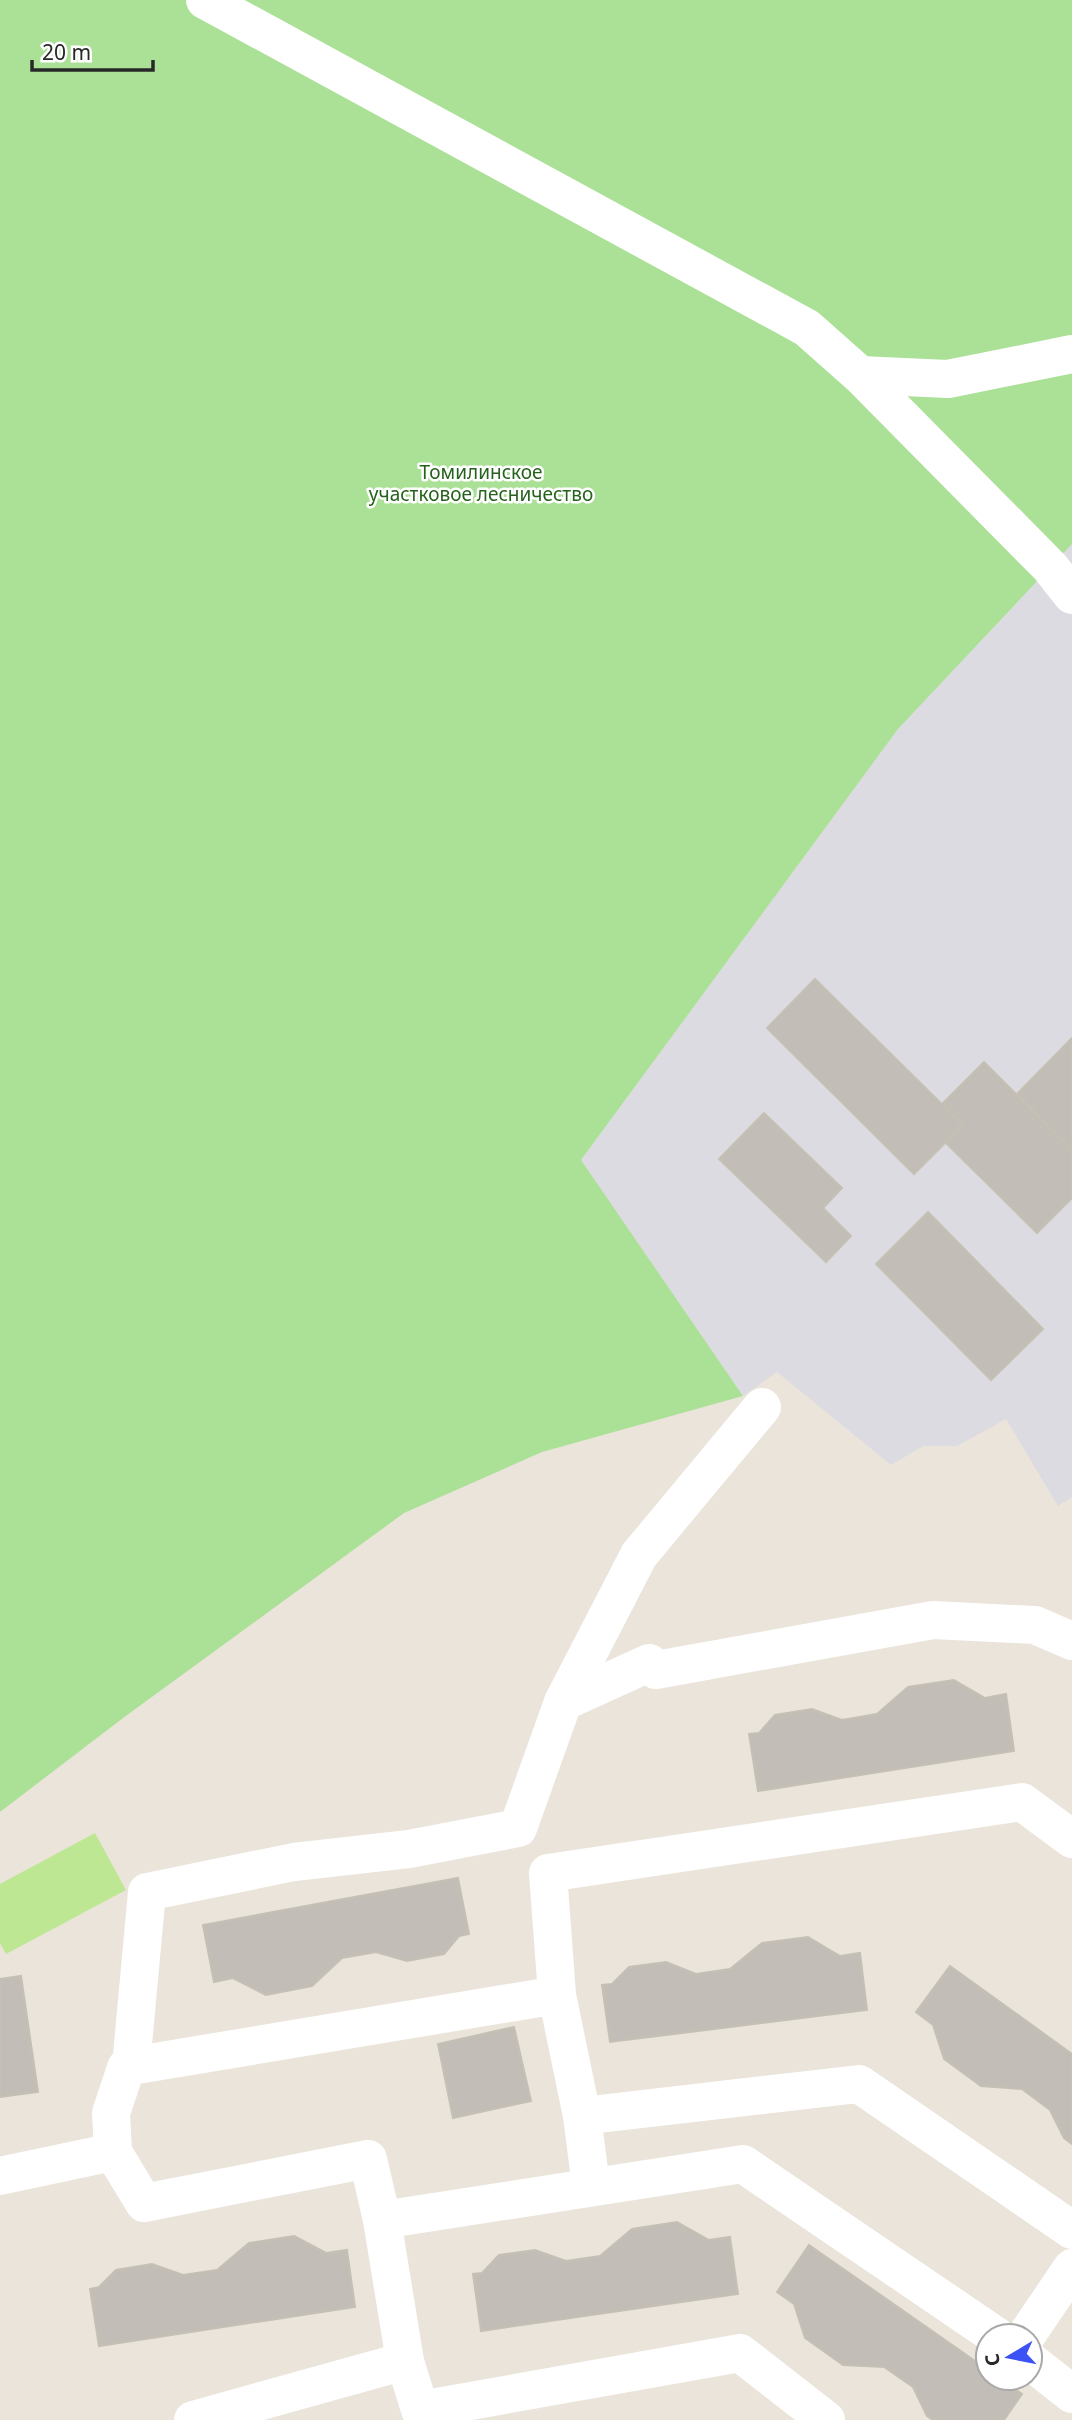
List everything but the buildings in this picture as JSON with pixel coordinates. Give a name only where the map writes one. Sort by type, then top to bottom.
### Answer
[{"type":"street","points":[[205,0],[807,328],[860,375],[1050,568],[1072,595]]},
{"type":"street","points":[[860,375],[948,379],[1072,354]]},
{"type":"street","points":[[131,2066],[147,1892],[294,1862],[409,1849],[518,1828],[563,1702],[639,1555],[762,1407]]},
{"type":"street","points":[[563,1702],[649,1663],[656,1670],[933,1620],[1035,1625],[1072,1641]]},
{"type":"street","points":[[591,2186],[582,2116],[557,1995],[548,1873],[1022,1802],[1072,1839]]},
{"type":"street","points":[[557,1995],[131,2066],[126,2068],[111,2113],[113,2152],[144,2203],[368,2159],[382,2220],[405,2361],[420,2410],[740,2353],[826,2420]]},
{"type":"street","points":[[582,2116],[859,2084],[1072,2231]]},
{"type":"street","points":[[0,2176],[113,2152]]},
{"type":"street","points":[[382,2220],[743,2164],[975,2322]]},
{"type":"street","points":[[1036,2322],[1072,2269]]},
{"type":"street","points":[[193,2420],[405,2361]]},
{"type":"street","points":[[1044,2372],[1072,2394]]},
{"type":"shaded area","points":[[1072,544],[1072,1497],[1058,1506],[1006,1419],[957,1446],[923,1446],[891,1465],[777,1372],[743,1396],[581,1160],[898,729]]},
{"type":"green space","name":"Томилинское участковое лесничество","points":[[0,0],[1072,0],[1072,544],[898,729],[581,1160],[743,1396],[542,1452],[404,1513],[123,1718],[0,1812]]},
{"type":"green space","points":[[95,1833],[126,1890],[6,1954],[0,1943],[0,1884]]}]
